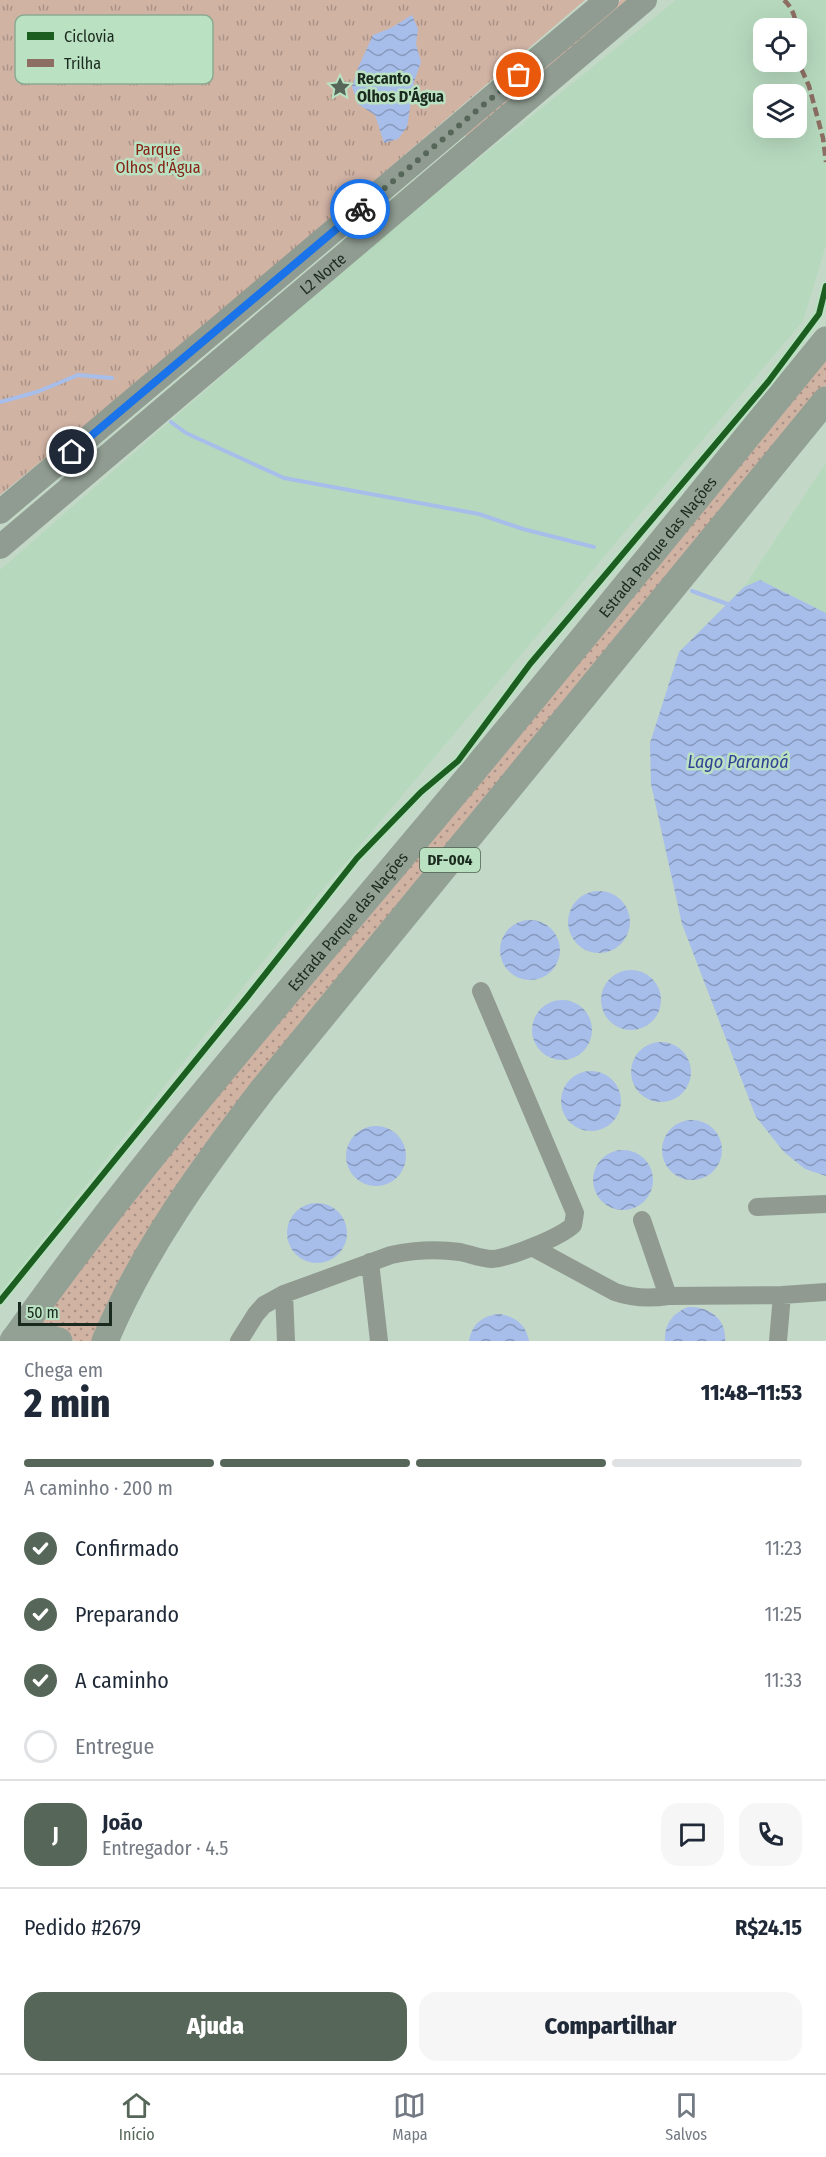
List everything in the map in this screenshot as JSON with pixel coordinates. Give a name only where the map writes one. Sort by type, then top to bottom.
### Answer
[{"type":"highway","name":"Estrada Parque das Nações","points":[[14,1340],[77,1253],[190,1110],[442,810],[826,340]]},
{"type":"highway","name":"DF-004","points":[[105,1341],[143,1262],[165,1226],[194,1180],[263,1089],[826,400]]},
{"type":"highway","points":[[14,1340],[38,1335],[59,1341]]},
{"type":"main road","name":"L2 Norte","points":[[0,512],[607,0]]},
{"type":"main road","name":"L2 Norte","points":[[0,547],[645,0]]},
{"type":"main road","points":[[449,135],[465,154]]},
{"type":"lane","points":[[238,1341],[264,1305],[284,1294],[370,1262],[409,1251],[426,1250],[494,1258],[532,1247],[569,1229],[575,1221],[575,1213],[481,991]]},
{"type":"lane","points":[[757,1207],[826,1204]]},
{"type":"lane","points":[[642,1220],[668,1296]]},
{"type":"lane","points":[[532,1247],[628,1297],[782,1295],[826,1292]]},
{"type":"lane","points":[[370,1262],[379,1341]]},
{"type":"lane","points":[[284,1294],[286,1341]]},
{"type":"lane","points":[[778,1341],[782,1295]]},
{"type":"shaded area","points":[[676,0],[826,0],[826,245],[803,321],[286,933],[0,1293],[0,570],[379,239]]},
{"type":"shaded area","points":[[826,463],[826,613],[760,580],[744,587]]},
{"type":"green space","name":"Parque Olhos d'Água","points":[[0,0],[585,0],[183,345],[0,495]]},
{"type":"green space","points":[[621,0],[630,0],[468,137],[465,135],[464,133]]},
{"type":"green space","points":[[826,355],[826,385],[477,809],[96,1341],[75,1341],[38,1324],[147,1182]]},
{"type":"water","points":[[412,15],[418,29],[416,44],[421,62],[414,82],[407,127],[398,139],[384,143],[375,115],[358,104],[352,87],[373,35],[391,28]]},
{"type":"water","name":"Lago Paranoá","points":[[760,580],[826,613],[826,1176],[805,1169],[784,1152],[756,1117],[682,924],[651,784],[650,743],[679,652],[744,587]]},
{"type":"water","points":[[599,891],[621,900],[630,922],[621,944],[599,953],[577,944],[568,922],[577,900]]},
{"type":"water","points":[[524,920],[536,920],[552,928],[558,938],[560,950],[558,962],[552,972],[536,980],[524,980],[508,972],[500,956],[500,944],[508,928]]},
{"type":"water","points":[[625,970],[637,970],[653,978],[659,988],[661,1000],[659,1012],[653,1022],[637,1030],[625,1030],[609,1022],[601,1006],[601,994],[609,978]]},
{"type":"water","points":[[556,1000],[568,1000],[584,1008],[590,1018],[592,1030],[590,1042],[584,1052],[568,1060],[556,1060],[540,1052],[532,1036],[532,1024],[540,1008]]},
{"type":"water","points":[[655,1042],[667,1042],[683,1050],[689,1060],[691,1072],[689,1084],[683,1094],[667,1102],[655,1102],[639,1094],[631,1078],[631,1066],[639,1050]]},
{"type":"water","points":[[585,1071],[597,1071],[613,1079],[619,1089],[621,1101],[619,1113],[613,1123],[597,1131],[585,1131],[569,1123],[561,1107],[561,1095],[569,1079]]},
{"type":"water","points":[[686,1120],[698,1120],[714,1128],[720,1138],[722,1150],[720,1162],[714,1172],[698,1180],[686,1180],[670,1172],[662,1156],[662,1144],[670,1128]]},
{"type":"water","points":[[370,1126],[382,1126],[398,1134],[404,1144],[406,1156],[404,1168],[398,1178],[382,1186],[370,1186],[354,1178],[346,1162],[346,1150],[354,1134]]},
{"type":"water","points":[[617,1150],[629,1150],[645,1158],[651,1168],[653,1180],[651,1192],[645,1202],[629,1210],[617,1210],[601,1202],[593,1186],[593,1174],[601,1158]]},
{"type":"water","points":[[311,1203],[323,1203],[339,1211],[345,1221],[347,1233],[345,1245],[339,1255],[323,1263],[311,1263],[295,1255],[287,1239],[287,1227],[295,1211]]},
{"type":"water","points":[[688,1307],[703,1309],[715,1315],[723,1326],[725,1341],[665,1341],[666,1329],[670,1320],[678,1312]]},
{"type":"water","points":[[500,1314],[511,1317],[519,1323],[525,1330],[529,1341],[469,1341],[470,1335],[479,1322],[488,1316]]},
{"type":"waterway","points":[[0,402],[37,392],[78,375],[112,378]]},
{"type":"waterway","points":[[171,422],[186,433],[284,478],[479,514],[523,529],[594,547]]},
{"type":"waterway","points":[[692,591],[730,605]]},
{"type":"marked path","points":[[784,0],[795,18]]},
{"type":"marked path","points":[[803,72],[809,86],[823,138],[826,162]]},
{"type":"cycle path","points":[[0,1301],[357,858],[421,792],[458,761],[530,664],[768,382],[819,314],[826,286]]},
{"type":"way so far","points":[[360,209],[519,75]]},
{"type":"place","name":"Recanto Olhos D'Água","points":[[340,87]]},
{"type":"route","points":[[72,452],[360,209]]}]
